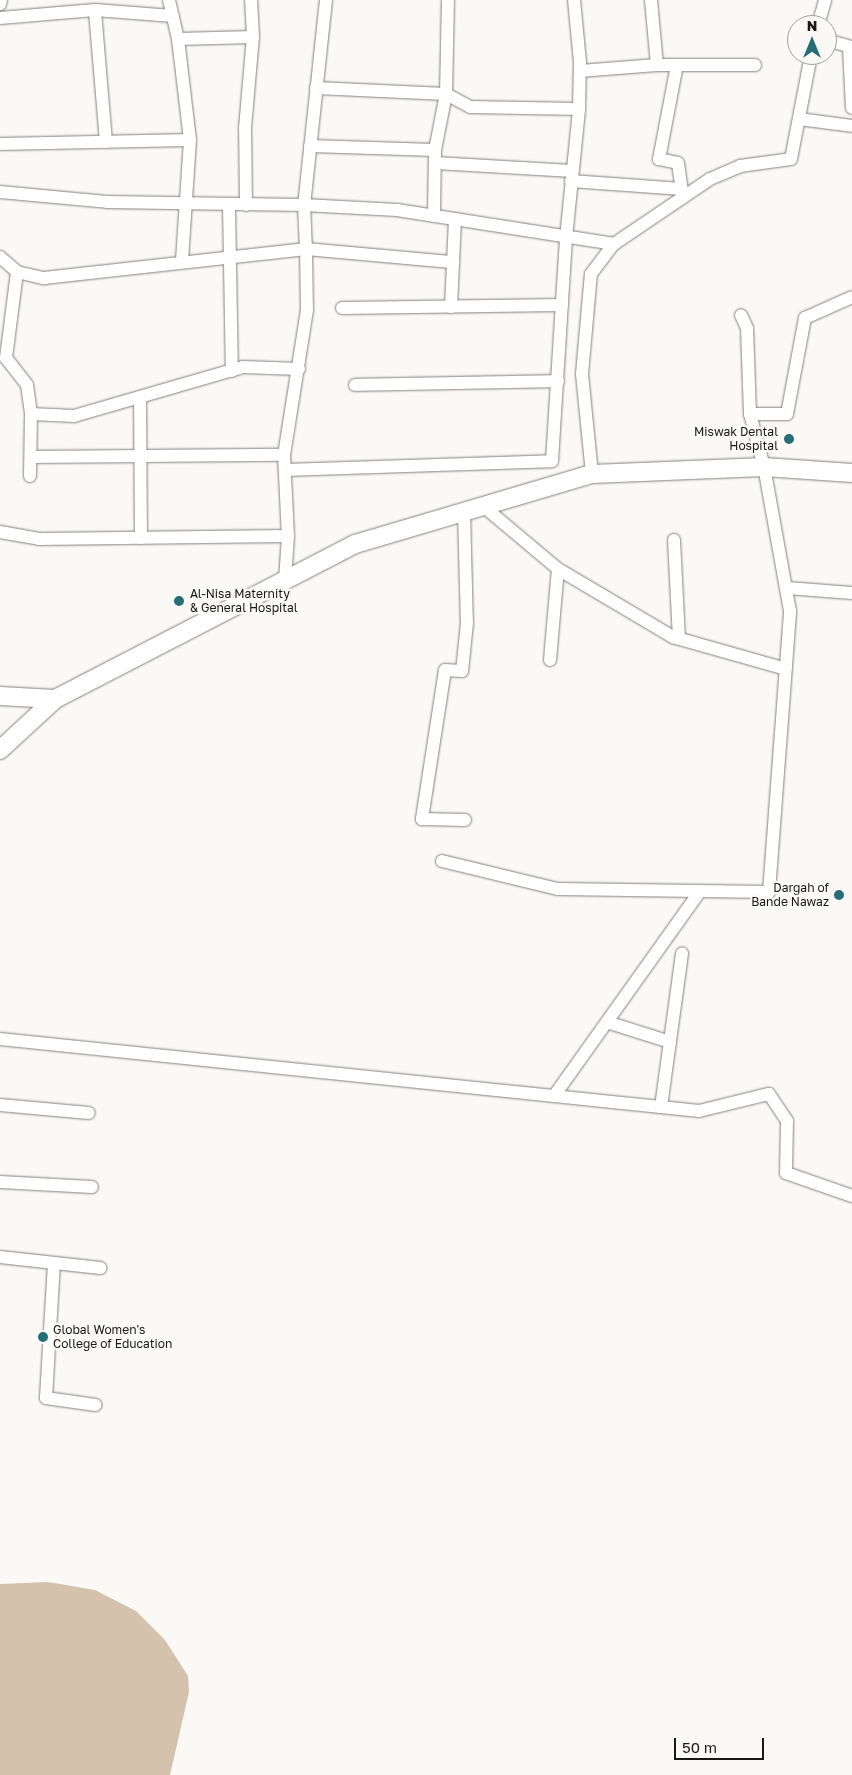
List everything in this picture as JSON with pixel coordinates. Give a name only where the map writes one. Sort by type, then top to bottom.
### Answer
[{"type":"main road","points":[[0,750],[56,699],[355,544],[592,474],[764,467],[852,473]]},
{"type":"main road","points":[[0,696],[56,699]]},
{"type":"street","points":[[0,4],[1,0]]},
{"type":"street","points":[[169,0],[178,39],[190,140],[182,261]]},
{"type":"street","points":[[246,205],[245,128],[253,37],[251,0]]},
{"type":"street","points":[[286,580],[288,536],[284,455],[307,310],[304,205],[326,0]]},
{"type":"street","points":[[434,216],[436,156],[446,94],[448,0]]},
{"type":"street","points":[[285,470],[552,462],[566,238],[579,109],[580,71],[574,0]]},
{"type":"street","points":[[651,0],[657,65]]},
{"type":"street","points":[[821,15],[825,0]]},
{"type":"street","points":[[0,18],[95,10],[173,16]]},
{"type":"street","points":[[95,10],[106,142]]},
{"type":"street","points":[[178,39],[253,37]]},
{"type":"street","points":[[837,43],[851,47],[852,108]]},
{"type":"street","points":[[580,71],[657,65],[755,65]]},
{"type":"street","points":[[677,65],[659,159],[678,163],[683,193]]},
{"type":"street","points":[[592,474],[582,374],[591,274],[614,244],[683,193],[729,170],[791,159],[809,65]]},
{"type":"street","points":[[316,88],[446,94],[470,107],[579,109]]},
{"type":"street","points":[[799,119],[852,126]]},
{"type":"street","points":[[0,144],[190,140]]},
{"type":"street","points":[[310,146],[436,156],[683,193]]},
{"type":"street","points":[[0,192],[107,202],[229,206],[304,205],[397,210],[566,238],[614,244]]},
{"type":"street","points":[[229,206],[232,371]]},
{"type":"street","points":[[451,307],[455,219]]},
{"type":"street","points":[[0,257],[17,272],[44,278],[230,255],[306,249],[453,262]]},
{"type":"street","points":[[17,272],[6,358],[27,385],[31,414],[30,476]]},
{"type":"street","points":[[750,414],[787,414],[805,318],[852,297]]},
{"type":"street","points":[[342,308],[562,305]]},
{"type":"street","points":[[442,861],[558,889],[769,892],[790,611],[764,467],[750,414],[747,328],[741,315]]},
{"type":"street","points":[[31,414],[74,416],[243,368],[298,369]]},
{"type":"street","points":[[355,385],[558,381]]},
{"type":"street","points":[[140,397],[140,538]]},
{"type":"street","points":[[30,458],[284,455]]},
{"type":"street","points":[[483,506],[558,569],[679,639],[786,669]]},
{"type":"street","points":[[464,512],[467,623],[462,671],[445,670],[422,819],[465,820]]},
{"type":"street","points":[[0,532],[39,539],[288,536]]},
{"type":"street","points":[[674,540],[679,639]]},
{"type":"street","points":[[550,660],[558,569]]},
{"type":"street","points":[[787,588],[852,593]]},
{"type":"street","points":[[554,1096],[700,891]]},
{"type":"street","points":[[661,1107],[682,953]]},
{"type":"street","points":[[607,1022],[670,1042]]},
{"type":"street","points":[[0,1039],[699,1111],[769,1094],[786,1121],[786,1173],[852,1196]]},
{"type":"street","points":[[0,1105],[90,1113]]},
{"type":"street","points":[[0,1182],[92,1187]]},
{"type":"street","points":[[0,1257],[100,1268]]},
{"type":"street","points":[[54,1263],[46,1398],[96,1405]]},
{"type":"shaded area","points":[[48,1582],[95,1590],[136,1611],[165,1640],[188,1676],[189,1692],[170,1775],[0,1775],[0,1584]]},
{"type":"place","name":"Miswak Dental Hospital","points":[[789,439]]},
{"type":"place","name":"Al-Nisa Maternity & General Hospital","points":[[179,601]]},
{"type":"place","name":"Dargah of Bande Nawaz","points":[[839,895]]},
{"type":"place","name":"Global Women's College of Education","points":[[43,1337]]}]
